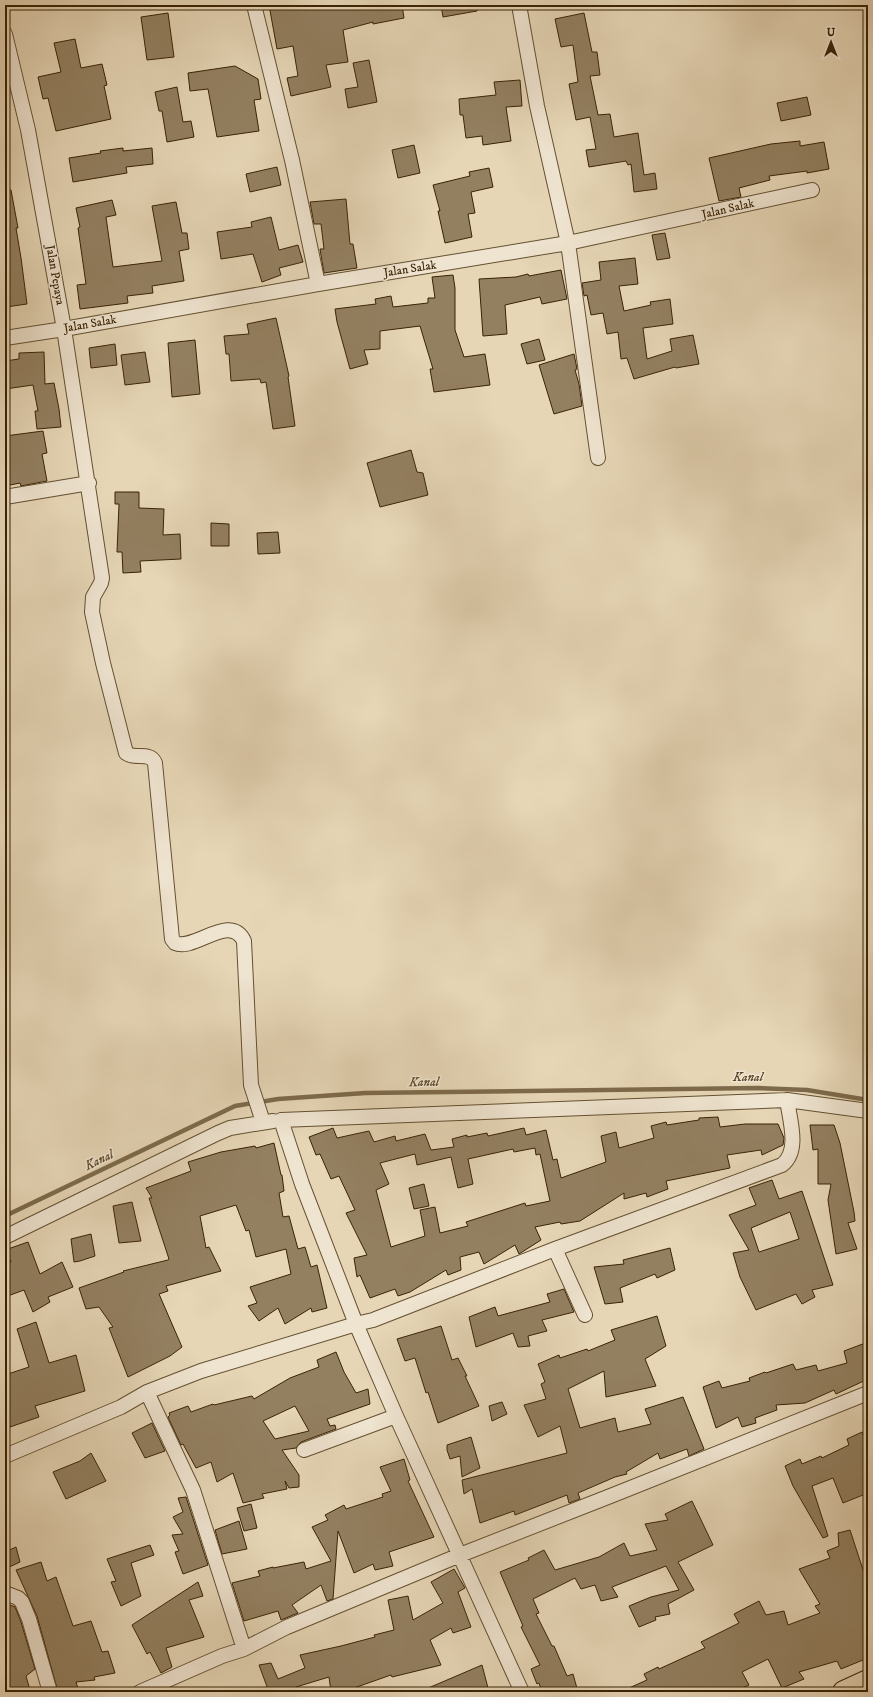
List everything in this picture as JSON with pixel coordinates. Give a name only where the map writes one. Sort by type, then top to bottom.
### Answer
[{"type":"highway","points":[[844,1692],[868,1681]]},
{"type":"street","points":[[254,5],[292,160],[318,284]]},
{"type":"street","points":[[519,5],[537,106],[568,243],[598,458]]},
{"type":"street","name":"Jalan Pepaya","points":[[5,34],[28,130],[64,329],[89,483],[102,578],[93,597],[92,612],[124,749],[128,755],[135,757],[148,756],[154,759],[172,938],[175,943],[182,944],[226,930],[236,931],[244,940],[251,1084],[262,1119]]},
{"type":"street","name":"Jalan Salak","points":[[5,338],[568,243],[812,190]]},
{"type":"street","points":[[5,497],[89,483]]},
{"type":"street","points":[[5,1237],[218,1132],[262,1119],[281,1120],[787,1100],[868,1111]]},
{"type":"street","points":[[5,1456],[121,1407],[147,1392],[201,1370],[374,1320],[555,1249],[782,1165],[788,1161],[793,1147],[787,1100]]},
{"type":"street","points":[[281,1120],[302,1184],[356,1324],[396,1416],[522,1692]]},
{"type":"street","points":[[555,1249],[585,1315]]},
{"type":"street","points":[[147,1392],[193,1490],[244,1649]]},
{"type":"street","points":[[140,1692],[222,1656],[244,1649],[287,1627],[460,1555],[868,1393]]},
{"type":"street","points":[[304,1450],[396,1416]]},
{"type":"street","points":[[5,1593],[18,1598],[22,1602],[29,1619],[50,1692]]},
{"type":"building","points":[[269,5],[402,5],[404,18],[373,24],[373,22],[343,30],[348,62],[326,65],[331,87],[291,96],[287,78],[298,76],[293,46],[277,49]]},
{"type":"building","points":[[441,5],[477,5],[477,11],[443,17]]},
{"type":"building","points":[[168,13],[174,57],[147,60],[141,17]]},
{"type":"building","points":[[584,13],[592,52],[597,52],[600,75],[590,76],[598,115],[610,114],[614,137],[638,133],[644,175],[655,173],[657,189],[634,192],[631,164],[628,165],[626,161],[589,167],[586,150],[596,149],[590,117],[576,120],[569,84],[578,82],[573,45],[561,47],[555,19]]},
{"type":"building","points":[[75,39],[81,68],[102,64],[107,85],[104,86],[111,119],[56,131],[48,98],[43,99],[38,77],[61,72],[54,43]]},
{"type":"building","points":[[369,60],[377,102],[348,108],[345,89],[358,87],[353,63]]},
{"type":"building","points":[[235,66],[258,79],[261,99],[254,100],[259,131],[217,137],[208,89],[190,91],[188,73]]},
{"type":"building","points":[[520,80],[522,106],[506,107],[511,141],[483,145],[482,136],[466,138],[463,115],[460,115],[459,99],[496,95],[494,82]]},
{"type":"building","points":[[177,87],[183,122],[191,121],[194,137],[167,142],[162,111],[159,111],[155,92]]},
{"type":"building","points":[[807,97],[811,115],[781,121],[777,103]]},
{"type":"building","points":[[800,141],[800,146],[824,142],[829,169],[807,173],[807,171],[769,176],[770,180],[739,188],[741,197],[719,201],[709,158],[771,144]]},
{"type":"building","points":[[414,145],[420,173],[398,178],[392,150]]},
{"type":"building","points":[[123,148],[123,151],[152,148],[153,164],[126,167],[127,173],[73,182],[69,158],[101,153],[100,151]]},
{"type":"building","points":[[277,167],[281,185],[250,192],[246,174]]},
{"type":"building","points":[[489,168],[493,187],[471,192],[475,213],[468,214],[472,237],[445,243],[438,211],[440,211],[433,185],[470,176],[469,172]]},
{"type":"building","points":[[5,190],[11,190],[18,228],[16,228],[27,304],[6,307]]},
{"type":"building","points":[[346,199],[350,244],[353,244],[357,268],[324,273],[320,249],[324,249],[321,224],[314,224],[310,202]]},
{"type":"building","points":[[112,200],[116,215],[106,217],[113,267],[162,261],[152,206],[176,202],[182,233],[187,233],[189,249],[179,251],[184,281],[152,286],[153,293],[127,296],[128,303],[80,309],[77,285],[86,284],[78,228],[80,227],[76,208]]},
{"type":"building","points":[[271,217],[279,250],[298,245],[303,262],[279,268],[281,275],[262,282],[253,254],[221,259],[217,232],[252,227],[251,222]]},
{"type":"building","points":[[665,233],[670,258],[657,260],[652,235]]},
{"type":"building","points":[[635,258],[638,284],[619,286],[624,311],[651,305],[650,302],[670,299],[673,324],[643,328],[647,359],[672,351],[670,339],[693,335],[699,364],[675,367],[634,379],[627,358],[621,359],[618,332],[607,334],[603,313],[591,315],[587,295],[584,296],[582,283],[601,280],[599,262]]},
{"type":"building","points":[[561,270],[567,299],[542,304],[540,297],[505,305],[507,334],[483,336],[479,279],[516,277],[528,274],[529,276]]},
{"type":"building","points":[[453,275],[455,288],[455,330],[464,357],[485,354],[490,385],[434,392],[430,369],[433,369],[420,326],[380,331],[380,349],[364,350],[368,364],[350,369],[337,322],[335,309],[376,304],[375,299],[391,296],[393,307],[428,303],[428,298],[435,298],[432,277]]},
{"type":"building","points":[[276,318],[289,376],[295,426],[273,429],[266,382],[261,383],[260,379],[231,381],[229,354],[226,354],[224,336],[249,334],[247,324]]},
{"type":"building","points":[[539,339],[545,360],[527,364],[521,344]]},
{"type":"building","points":[[195,340],[200,394],[172,397],[168,343]]},
{"type":"building","points":[[115,344],[117,365],[91,368],[89,348]]},
{"type":"building","points":[[44,352],[45,384],[54,383],[61,427],[37,429],[35,411],[38,411],[33,385],[5,389],[5,361],[19,359],[19,353]]},
{"type":"building","points":[[145,352],[150,382],[125,385],[121,355]]},
{"type":"building","points":[[574,354],[577,369],[575,370],[579,384],[582,406],[554,414],[539,365]]},
{"type":"building","points":[[43,431],[47,453],[42,454],[47,481],[21,486],[20,483],[5,486],[5,436]]},
{"type":"building","points":[[411,450],[417,472],[423,473],[428,495],[380,507],[367,463]]},
{"type":"building","points":[[115,492],[139,492],[139,508],[164,509],[163,535],[180,534],[181,559],[140,561],[141,572],[123,573],[122,552],[117,552],[119,504],[115,504]]},
{"type":"building","points":[[211,523],[229,524],[229,546],[211,546]]},
{"type":"building","points":[[278,532],[280,553],[258,554],[257,533]]},
{"type":"building","points":[[718,1117],[720,1127],[745,1124],[778,1124],[784,1138],[783,1145],[762,1155],[761,1150],[727,1155],[730,1168],[666,1181],[668,1189],[647,1197],[646,1193],[624,1199],[624,1193],[580,1221],[561,1224],[560,1222],[535,1227],[541,1240],[519,1254],[515,1245],[484,1264],[479,1252],[460,1257],[461,1270],[448,1275],[446,1270],[410,1292],[398,1296],[395,1289],[370,1298],[360,1275],[357,1277],[354,1258],[367,1255],[346,1213],[355,1210],[339,1176],[331,1179],[320,1154],[316,1155],[309,1137],[333,1128],[337,1138],[369,1131],[374,1142],[395,1136],[396,1141],[425,1134],[431,1150],[454,1147],[452,1139],[467,1135],[467,1137],[487,1133],[488,1136],[524,1128],[526,1135],[546,1130],[553,1160],[557,1159],[561,1178],[606,1162],[601,1136],[616,1132],[619,1148],[654,1138],[651,1126],[666,1122],[667,1125],[699,1120],[699,1118]],"holes":[[[535,1148],[536,1155],[540,1154],[550,1201],[526,1206],[525,1203],[466,1222],[468,1226],[440,1233],[435,1207],[420,1210],[425,1236],[391,1247],[376,1190],[389,1184],[380,1163],[415,1154],[417,1165],[451,1157],[458,1188],[473,1184],[468,1159],[513,1149],[514,1152]]]},
{"type":"building","points":[[810,1125],[834,1125],[840,1143],[854,1212],[855,1221],[848,1223],[857,1249],[836,1254],[828,1200],[831,1184],[818,1184],[818,1149],[813,1150]]},
{"type":"building","points":[[274,1143],[282,1175],[284,1191],[279,1193],[283,1217],[289,1216],[298,1249],[305,1247],[311,1267],[317,1265],[327,1308],[312,1312],[311,1308],[285,1324],[278,1308],[259,1321],[248,1306],[257,1303],[250,1287],[291,1274],[286,1249],[256,1257],[249,1230],[246,1231],[236,1205],[200,1216],[206,1248],[209,1247],[221,1271],[166,1286],[168,1291],[159,1294],[182,1347],[170,1356],[128,1377],[109,1328],[113,1327],[99,1307],[86,1309],[79,1288],[124,1272],[123,1271],[169,1259],[149,1198],[152,1198],[146,1188],[191,1171],[188,1162],[221,1152],[255,1146],[256,1148]]},
{"type":"building","points":[[772,1180],[779,1199],[802,1191],[833,1285],[812,1290],[815,1297],[802,1304],[796,1294],[756,1310],[740,1277],[733,1253],[749,1250],[729,1215],[756,1205],[749,1188]],"holes":[[[790,1212],[799,1239],[759,1252],[751,1228]]]},
{"type":"building","points":[[424,1184],[429,1206],[414,1209],[409,1188]]},
{"type":"building","points":[[132,1202],[141,1241],[119,1243],[113,1206]]},
{"type":"building","points":[[91,1234],[95,1256],[74,1262],[71,1239]]},
{"type":"building","points":[[28,1242],[40,1274],[62,1262],[73,1287],[48,1297],[50,1302],[33,1312],[24,1290],[5,1297],[5,1264],[11,1262],[5,1250]]},
{"type":"building","points":[[670,1248],[675,1270],[657,1278],[655,1274],[620,1288],[623,1302],[605,1304],[594,1267],[624,1264],[623,1260]]},
{"type":"building","points":[[564,1289],[574,1312],[542,1320],[547,1331],[528,1336],[530,1346],[518,1347],[513,1333],[476,1347],[469,1317],[495,1307],[498,1316],[550,1302],[547,1294]]},
{"type":"building","points":[[657,1316],[666,1346],[645,1359],[656,1386],[606,1397],[604,1371],[568,1389],[580,1428],[615,1418],[618,1432],[651,1424],[645,1409],[683,1397],[704,1449],[689,1456],[687,1449],[660,1459],[658,1453],[626,1472],[627,1474],[615,1477],[578,1493],[580,1499],[569,1503],[567,1495],[515,1515],[514,1511],[480,1523],[472,1489],[464,1494],[462,1480],[567,1453],[560,1426],[538,1437],[524,1405],[546,1399],[541,1384],[545,1382],[538,1364],[559,1355],[560,1358],[587,1349],[588,1351],[615,1340],[611,1330]]},
{"type":"building","points":[[36,1322],[49,1363],[76,1355],[85,1391],[35,1406],[39,1417],[10,1427],[5,1414],[5,1375],[29,1367],[17,1329]]},
{"type":"building","points":[[441,1326],[452,1360],[458,1358],[479,1406],[438,1423],[428,1392],[426,1393],[415,1358],[405,1361],[397,1339]]},
{"type":"building","points":[[868,1342],[868,1379],[836,1394],[834,1390],[805,1403],[776,1405],[777,1410],[755,1418],[756,1423],[742,1427],[738,1417],[716,1428],[703,1387],[719,1381],[722,1388],[750,1381],[749,1378],[793,1364],[796,1370],[816,1365],[818,1371],[847,1363],[844,1351]]},
{"type":"building","points":[[336,1352],[344,1372],[356,1393],[368,1389],[370,1404],[327,1419],[330,1426],[335,1425],[336,1429],[301,1442],[296,1448],[282,1450],[299,1475],[299,1487],[289,1488],[285,1481],[287,1489],[262,1494],[264,1498],[243,1503],[233,1473],[217,1482],[211,1462],[196,1468],[183,1444],[181,1445],[168,1417],[170,1415],[169,1413],[188,1406],[191,1412],[213,1404],[252,1396],[254,1399],[290,1378],[319,1367],[317,1360]],"holes":[[[295,1406],[309,1431],[275,1439],[263,1421]]]},
{"type":"building","points":[[502,1402],[507,1414],[492,1421],[489,1406]]},
{"type":"building","points":[[152,1423],[165,1451],[145,1458],[132,1433]]},
{"type":"building","points":[[862,1432],[868,1448],[868,1493],[843,1503],[833,1478],[812,1486],[828,1536],[823,1538],[793,1486],[785,1466],[800,1459],[802,1464],[821,1456],[822,1458],[849,1445],[847,1439]]},
{"type":"building","points":[[471,1437],[480,1468],[462,1477],[460,1456],[450,1459],[447,1445]]},
{"type":"building","points":[[91,1453],[106,1481],[66,1499],[53,1472],[80,1461]]},
{"type":"building","points":[[404,1459],[410,1480],[408,1481],[434,1537],[389,1552],[393,1566],[375,1570],[373,1564],[354,1573],[338,1531],[333,1599],[327,1601],[321,1585],[292,1605],[298,1613],[281,1620],[278,1611],[244,1621],[232,1583],[260,1576],[258,1571],[273,1567],[304,1562],[306,1569],[331,1561],[312,1527],[328,1520],[325,1515],[344,1505],[346,1509],[383,1497],[382,1494],[391,1491],[380,1467]]},
{"type":"building","points":[[186,1497],[208,1565],[183,1574],[175,1552],[179,1551],[172,1535],[183,1534],[173,1517],[183,1512],[178,1498]]},
{"type":"building","points":[[692,1501],[713,1545],[678,1562],[694,1590],[668,1604],[670,1614],[655,1617],[656,1620],[639,1627],[629,1606],[651,1597],[679,1590],[666,1566],[612,1587],[618,1597],[601,1601],[595,1585],[581,1589],[575,1578],[533,1599],[539,1613],[536,1614],[552,1646],[554,1646],[567,1676],[573,1674],[578,1692],[542,1692],[531,1669],[540,1665],[521,1627],[523,1626],[500,1572],[529,1560],[528,1558],[544,1550],[555,1570],[599,1557],[624,1543],[630,1556],[657,1550],[645,1524],[668,1520],[665,1514]]},
{"type":"building","points":[[251,1504],[257,1528],[244,1531],[237,1508]]},
{"type":"building","points":[[239,1521],[247,1549],[222,1554],[215,1530]]},
{"type":"building","points":[[850,1530],[868,1585],[868,1658],[841,1669],[837,1661],[799,1672],[804,1679],[782,1688],[768,1659],[742,1672],[749,1685],[734,1692],[620,1692],[647,1680],[644,1674],[658,1667],[659,1669],[705,1648],[701,1642],[739,1623],[734,1614],[759,1601],[766,1615],[784,1611],[788,1625],[820,1613],[815,1606],[820,1604],[799,1569],[830,1558],[827,1551],[839,1546],[838,1533]]},
{"type":"building","points":[[150,1545],[154,1555],[131,1563],[141,1596],[121,1606],[111,1582],[116,1581],[107,1559]]},
{"type":"building","points":[[16,1547],[20,1562],[5,1569],[5,1552]]},
{"type":"building","points":[[41,1562],[47,1581],[56,1577],[73,1626],[91,1621],[102,1652],[108,1651],[115,1673],[94,1677],[95,1680],[76,1682],[79,1692],[58,1692],[37,1616],[16,1570]]},
{"type":"building","points":[[454,1569],[465,1588],[458,1592],[471,1627],[453,1633],[451,1628],[430,1640],[441,1665],[392,1677],[391,1675],[351,1689],[352,1692],[331,1692],[329,1677],[296,1687],[298,1692],[269,1692],[259,1665],[271,1663],[278,1679],[305,1668],[300,1655],[375,1637],[374,1635],[394,1630],[388,1600],[408,1596],[413,1620],[443,1603],[431,1582]]},
{"type":"building","points":[[198,1582],[203,1596],[189,1600],[204,1637],[166,1648],[172,1667],[161,1673],[150,1652],[147,1654],[132,1625]]},
{"type":"building","points":[[5,1603],[15,1607],[35,1669],[26,1676],[30,1690],[5,1692]]},
{"type":"building","points":[[482,1665],[488,1688],[478,1692],[471,1692],[470,1688],[461,1692],[419,1692]]},
{"type":"waterway","name":"Kanal","points":[[5,1216],[235,1106],[278,1099],[365,1093],[758,1088],[807,1090],[868,1100]]}]
